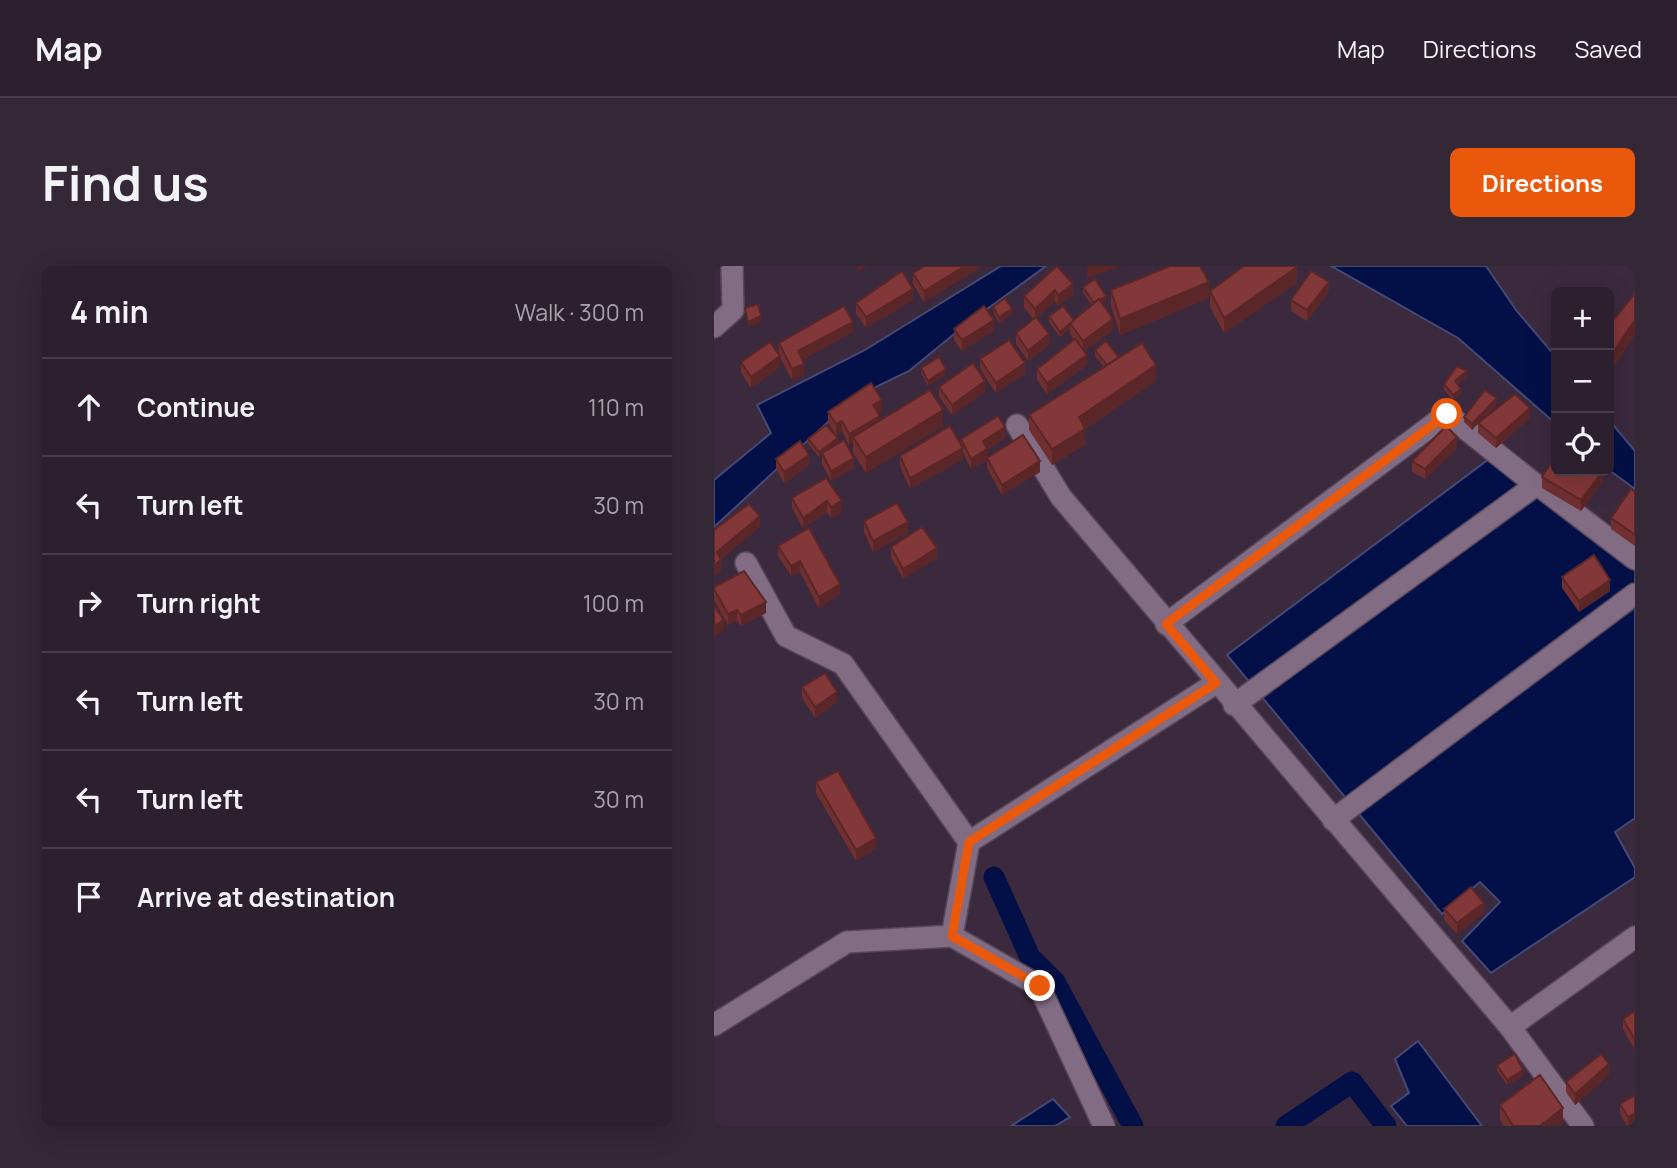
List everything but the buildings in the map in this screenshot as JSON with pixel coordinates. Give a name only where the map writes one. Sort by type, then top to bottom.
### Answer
[{"type":"street","points":[[714,327],[733,310],[732,266]]},
{"type":"street","points":[[1166,624],[1447,414],[1536,485],[1234,705]]},
{"type":"street","points":[[1017,425],[1061,497],[1234,705],[1510,1027],[1583,1126]]},
{"type":"street","points":[[1542,488],[1635,559]]},
{"type":"street","points":[[746,563],[786,636],[843,664],[969,842],[952,936]]},
{"type":"street","points":[[1333,820],[1635,594]]},
{"type":"street","points":[[969,842],[1216,683]]},
{"type":"street","points":[[714,1025],[847,942],[952,936],[1040,986],[1104,1126]]},
{"type":"street","points":[[1510,1027],[1635,937]]},
{"type":"shaded area","points":[[1001,266],[1046,266],[964,326],[909,371],[855,397],[714,527],[714,480],[771,433],[757,405],[865,350]]},
{"type":"shaded area","points":[[1331,266],[1486,266],[1516,310],[1551,351],[1551,420],[1458,338]]},
{"type":"shaded area","points":[[1614,426],[1635,451],[1635,489],[1614,474]]},
{"type":"shaded area","points":[[1489,459],[1635,561],[1635,818],[1615,832],[1635,868],[1635,877],[1491,973],[1462,941],[1500,902],[1480,882],[1442,914],[1227,655]]},
{"type":"shaded area","points":[[1418,1041],[1482,1126],[1407,1126],[1391,1106],[1409,1093],[1395,1059]]},
{"type":"shaded area","points":[[1053,1099],[1070,1117],[1055,1126],[1011,1126]]},
{"type":"waterway","points":[[994,877],[1030,957],[1055,982],[1133,1126]]},
{"type":"waterway","points":[[1286,1126],[1352,1082],[1386,1126]]},
{"type":"route","points":[[1040,986],[952,936],[969,842],[1216,683],[1166,624],[1447,414]]}]
